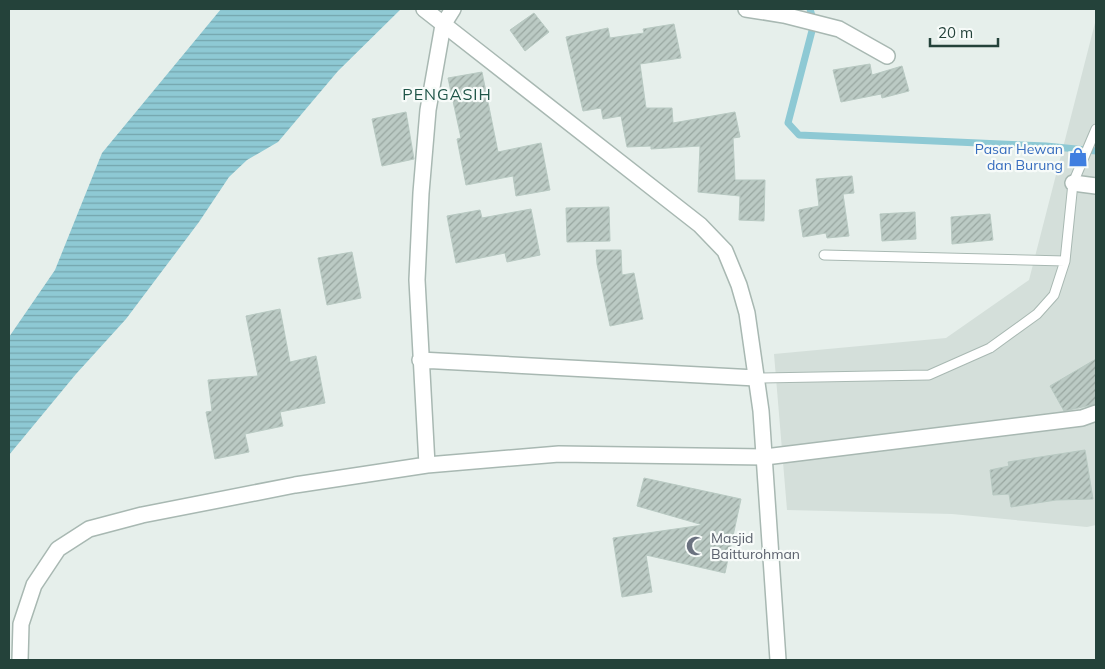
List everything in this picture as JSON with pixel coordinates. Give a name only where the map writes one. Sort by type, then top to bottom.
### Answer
[{"type":"street","points":[[427,465],[417,280],[421,193],[428,110],[443,25],[453,9]]},
{"type":"street","points":[[746,9],[818,22],[839,29],[887,56]]},
{"type":"street","points":[[426,11],[700,225],[725,251],[739,285],[747,313],[756,378],[765,457],[778,660]]},
{"type":"street","points":[[1073,183],[1096,186]]},
{"type":"street","points":[[420,360],[756,378]]},
{"type":"street","points":[[20,660],[20,624],[34,585],[58,549],[89,529],[142,515],[276,489],[427,465],[559,454],[765,457],[1082,418],[1096,414]]},
{"type":"lane","points":[[756,378],[929,375],[990,348],[1037,314],[1054,295],[1065,261],[1073,183],[1096,129]]},
{"type":"lane","points":[[824,255],[1065,261]]},
{"type":"shaded area","name":"Pasar Hewan dan Burung","points":[[1096,19],[1096,525],[1087,527],[952,514],[787,510],[774,354],[946,338],[1029,280]]},
{"type":"water","points":[[221,9],[401,9],[338,71],[278,142],[247,160],[229,177],[199,222],[126,319],[76,374],[9,455],[9,337],[55,270],[102,153]]},
{"type":"building","points":[[534,13],[549,32],[525,51],[510,30]]},
{"type":"building","points":[[674,24],[681,58],[640,64],[646,108],[672,108],[673,123],[735,112],[740,137],[733,138],[735,180],[765,180],[764,221],[739,220],[740,196],[698,192],[700,146],[651,149],[651,146],[627,147],[621,116],[603,119],[601,108],[583,111],[566,37],[608,28],[610,38],[644,33],[643,29]]},
{"type":"building","points":[[870,64],[872,75],[902,66],[909,91],[882,98],[881,94],[841,102],[833,70]]},
{"type":"building","points":[[482,72],[498,152],[541,143],[550,190],[516,196],[513,176],[466,185],[457,139],[461,138],[448,78]]},
{"type":"building","points":[[406,112],[414,159],[382,166],[372,119]]},
{"type":"building","points":[[852,176],[854,193],[843,194],[849,236],[827,238],[826,233],[803,237],[799,210],[819,206],[816,179]]},
{"type":"building","points":[[609,207],[610,241],[567,242],[566,208]]},
{"type":"building","points":[[531,209],[540,255],[507,262],[505,253],[456,263],[447,216],[480,210],[482,218]]},
{"type":"building","points":[[915,212],[916,239],[882,241],[880,214]]},
{"type":"building","points":[[990,214],[993,240],[952,244],[951,217]]},
{"type":"building","points":[[596,250],[621,250],[622,275],[634,273],[643,319],[610,326],[597,264]]},
{"type":"building","points":[[352,252],[361,298],[327,305],[318,258]]},
{"type":"building","points":[[280,309],[290,362],[316,356],[325,403],[280,412],[283,426],[245,434],[249,452],[215,459],[206,412],[212,411],[208,380],[258,376],[246,316]]},
{"type":"building","points":[[1096,359],[1096,404],[1064,411],[1050,386]]},
{"type":"building","points":[[1085,450],[1093,499],[1056,500],[1011,507],[1009,494],[993,495],[990,470],[1009,466],[1008,462]]},
{"type":"building","points":[[644,478],[741,499],[725,573],[646,555],[652,592],[622,597],[613,538],[703,525],[637,506]]},
{"type":"waterway","points":[[810,9],[814,23],[788,123],[799,135],[1046,146],[1096,151]]},
{"type":"place","name":"Pasar Hewan dan Burung","points":[[1078,157]]},
{"type":"place","name":"Masjid Baitturohman","points":[[696,546]]},
{"type":"district","name":"PENGASIH","points":[[447,94]]}]
